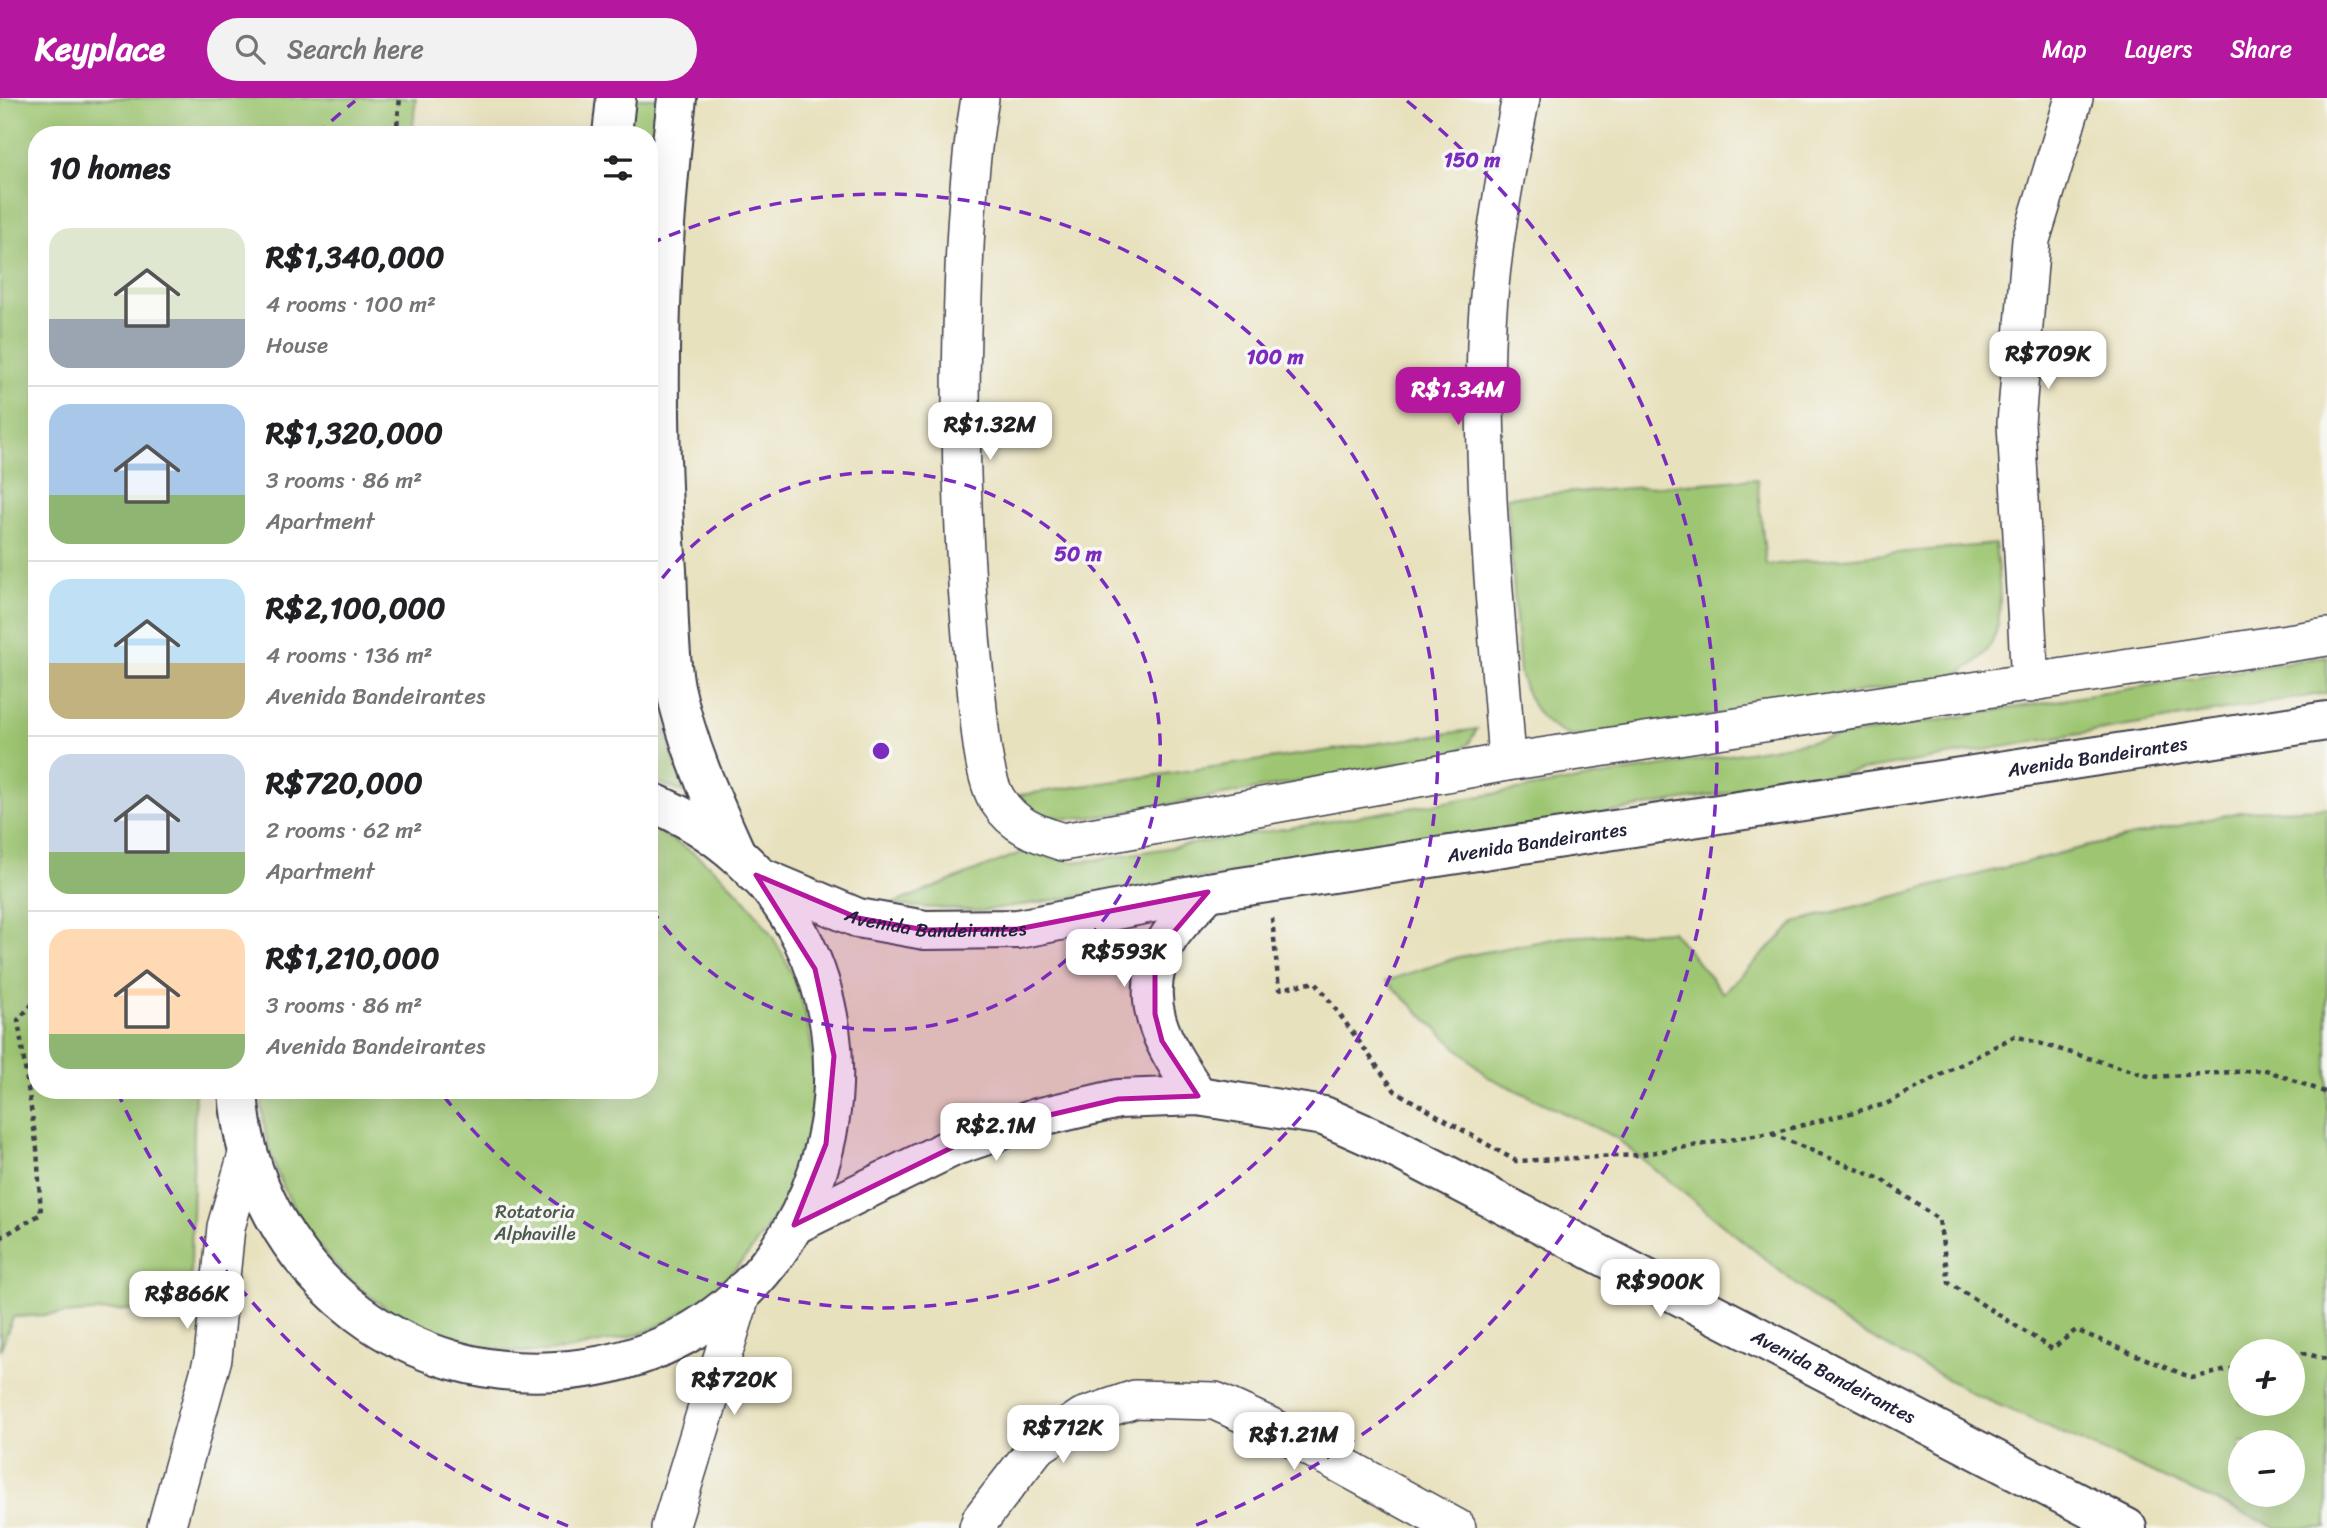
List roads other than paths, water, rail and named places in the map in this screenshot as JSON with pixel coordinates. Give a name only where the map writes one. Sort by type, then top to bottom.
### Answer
[{"type":"street","points":[[613,126],[617,98]]},
{"type":"street","points":[[677,98],[668,169],[660,329],[662,511],[675,686],[701,776],[747,865]]},
{"type":"street","points":[[980,98],[972,144],[964,239],[961,492],[971,644],[981,737],[997,800],[1026,831],[1063,842],[1507,762],[2029,684],[2327,636]]},
{"type":"street","points":[[1507,762],[1488,475],[1486,344],[1496,220],[1521,98]]},
{"type":"street","points":[[2029,684],[2016,423],[2031,240],[2074,98]]},
{"type":"street","name":"Avenida Bandeirantes","points":[[747,865],[858,918],[925,930],[1018,929],[1208,892],[2327,721]]},
{"type":"street","points":[[239,1099],[248,1151],[260,1187],[298,1255],[328,1288],[381,1329],[411,1345],[453,1361],[497,1370],[575,1370],[608,1364],[672,1340],[719,1311],[743,1290],[776,1252],[794,1225],[813,1187],[829,1134],[835,1078],[832,1034],[815,969],[801,938],[778,901],[747,865],[696,825],[658,806]]},
{"type":"street","points":[[1198,1096],[1162,1041],[1155,1014],[1155,971],[1167,940],[1208,892]]},
{"type":"street","name":"Avenida Bandeirantes","points":[[794,1225],[956,1146],[1037,1118],[1118,1099],[1198,1096],[1324,1116],[1387,1144],[2127,1528]]},
{"type":"street","points":[[166,1528],[213,1358],[226,1227],[248,1151]]},
{"type":"street","points":[[670,1528],[743,1290]]},
{"type":"street","points":[[978,1528],[981,1519],[1036,1448],[1082,1417],[1135,1399],[1215,1401],[1276,1429],[1457,1528]]},
{"type":"park label","name":"Rotatoria Alphaville","points":[[535,1222]]}]
